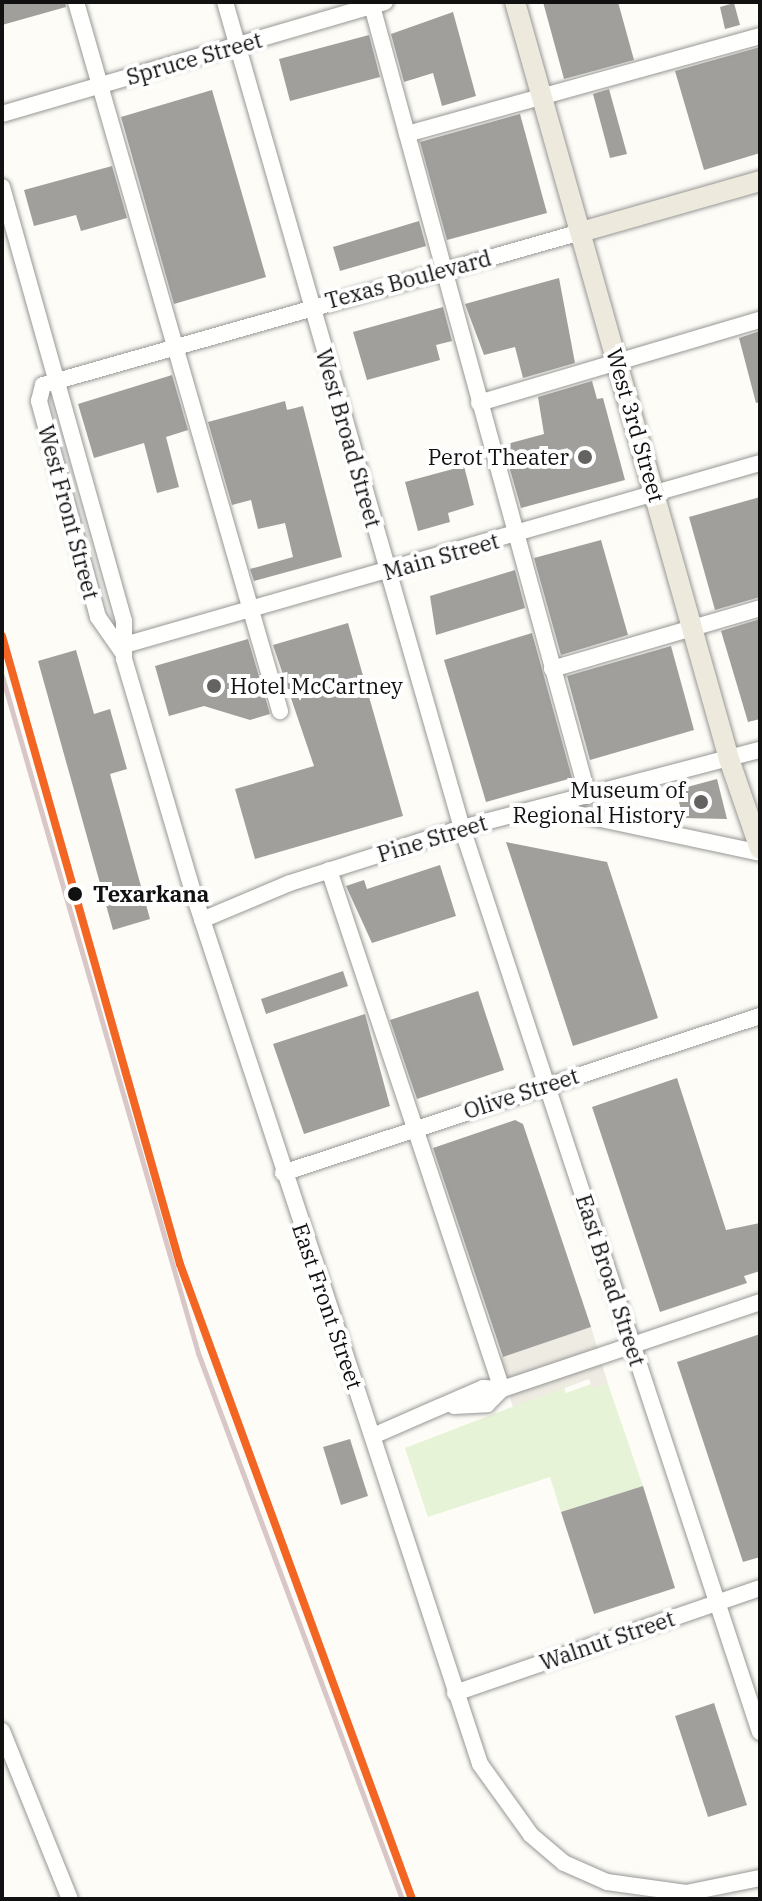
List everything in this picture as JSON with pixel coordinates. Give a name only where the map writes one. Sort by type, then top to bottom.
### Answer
[{"type":"main road","name":"West 3rd Street","points":[[515,2],[729,759],[759,850]]},
{"type":"main road","name":"Texas Boulevard","points":[[581,232],[760,181]]},
{"type":"street","points":[[76,2],[280,711]]},
{"type":"street","name":"West Broad Street","points":[[225,2],[462,828]]},
{"type":"street","points":[[373,4],[588,796]]},
{"type":"street","name":"Spruce Street","points":[[2,114],[238,47],[373,4]]},
{"type":"street","points":[[407,134],[760,36]]},
{"type":"street","name":"West Front Street","points":[[2,187],[124,621],[121,646]]},
{"type":"street","name":"Texas Boulevard","points":[[55,379],[581,232]]},
{"type":"street","points":[[479,403],[760,320]]},
{"type":"street","name":"West Front Street","points":[[55,379],[43,385],[39,401],[98,617],[121,646],[202,920]]},
{"type":"street","name":"Main Street","points":[[121,646],[760,463]]},
{"type":"street","points":[[552,669],[760,608]]},
{"type":"street","name":"Pine Street","points":[[202,920],[329,870],[462,828],[760,750]]},
{"type":"street","points":[[540,806],[759,850]]},
{"type":"street","name":"East Broad Street","points":[[462,828],[760,1732]]},
{"type":"street","points":[[329,870],[502,1389]]},
{"type":"street","name":"East Front Street","points":[[202,920],[455,1693],[501,1802],[564,1863],[647,1892],[686,1893],[760,1878]]},
{"type":"street","name":"Olive Street","points":[[283,1173],[760,1016]]},
{"type":"street","points":[[373,1436],[454,1406],[476,1391],[502,1389],[760,1302]]},
{"type":"street","name":"Walnut Street","points":[[455,1693],[760,1588]]},
{"type":"street","points":[[2,1731],[70,1899]]},
{"type":"green space","points":[[591,1384],[608,1384],[643,1486],[561,1512],[550,1477],[428,1517],[405,1448],[564,1387],[566,1393]]},
{"type":"shaded area","points":[[591,1327],[608,1384],[592,1388],[589,1379],[513,1407],[497,1358]]},
{"type":"building","points":[[2,2],[65,2],[66,7],[2,25]]},
{"type":"building","points":[[543,2],[618,2],[634,60],[564,79]]},
{"type":"building","points":[[734,3],[740,25],[725,29],[720,7]]},
{"type":"building","points":[[453,12],[476,96],[442,106],[433,73],[404,82],[391,34]]},
{"type":"building","points":[[369,35],[380,77],[290,101],[279,59]]},
{"type":"building","points":[[760,47],[760,153],[704,170],[675,71]]},
{"type":"building","points":[[609,89],[627,154],[610,158],[593,94]]},
{"type":"building","points":[[212,90],[266,277],[174,304],[121,117]]},
{"type":"building","points":[[520,114],[547,213],[447,240],[420,142]]},
{"type":"building","points":[[112,166],[127,218],[81,231],[76,215],[34,226],[24,190]]},
{"type":"building","points":[[419,221],[426,246],[340,271],[333,247]]},
{"type":"building","points":[[559,278],[575,363],[523,378],[515,347],[484,355],[465,304]]},
{"type":"building","points":[[443,307],[452,341],[436,345],[440,360],[367,380],[353,332]]},
{"type":"building","points":[[760,331],[760,402],[756,403],[739,338]]},
{"type":"building","points":[[172,375],[188,430],[166,437],[179,487],[157,493],[144,443],[94,458],[78,404]]},
{"type":"building","name":"Perot Theater","points":[[592,381],[597,399],[603,398],[625,480],[521,508],[503,445],[544,434],[538,397]]},
{"type":"building","points":[[285,401],[287,410],[303,406],[342,557],[254,581],[250,569],[293,557],[285,523],[258,529],[251,500],[232,505],[208,422]]},
{"type":"building","points":[[464,466],[474,505],[448,513],[450,522],[418,531],[405,482]]},
{"type":"building","points":[[760,497],[760,597],[715,610],[689,517]]},
{"type":"building","points":[[601,540],[628,635],[561,655],[534,558]]},
{"type":"building","points":[[515,570],[525,608],[436,635],[430,596]]},
{"type":"building","points":[[760,619],[760,719],[748,722],[721,631]]},
{"type":"building","points":[[348,623],[403,816],[255,859],[235,789],[314,766],[273,645]]},
{"type":"building","points":[[532,633],[572,778],[486,802],[444,660]]},
{"type":"building","name":"Hotel McCartney","points":[[248,639],[270,714],[250,720],[204,706],[169,716],[155,666]]},
{"type":"building","points":[[671,646],[694,730],[590,760],[567,676]]},
{"type":"building","points":[[76,650],[94,714],[110,709],[127,769],[110,774],[150,919],[113,930],[38,661]]},
{"type":"building","name":"Museum of Regional History","points":[[717,779],[727,819],[683,818],[676,790]]},
{"type":"building","points":[[506,842],[607,862],[658,1018],[573,1046]]},
{"type":"building","points":[[440,865],[456,916],[372,943],[346,886],[364,880],[367,889]]},
{"type":"building","points":[[343,971],[348,986],[266,1014],[261,999]]},
{"type":"building","points":[[478,991],[504,1070],[417,1099],[390,1020]]},
{"type":"building","points":[[365,1014],[390,1106],[304,1134],[273,1044]]},
{"type":"building","points":[[677,1078],[726,1230],[760,1223],[760,1271],[744,1276],[747,1283],[660,1312],[592,1107]]},
{"type":"building","points":[[515,1120],[523,1124],[591,1327],[503,1357],[433,1148]]},
{"type":"building","points":[[760,1334],[760,1557],[743,1562],[677,1362]]},
{"type":"building","points":[[350,1439],[368,1496],[341,1505],[323,1447]]},
{"type":"building","points":[[643,1486],[675,1588],[594,1614],[561,1512]]},
{"type":"building","points":[[714,1703],[747,1805],[708,1817],[675,1716]]},
{"type":"railway","points":[[2,676],[198,1353],[402,1899]]},
{"type":"transit line","points":[[2,636],[180,1264],[412,1899]]},
{"type":"place","name":"Perot Theater","points":[[585,457]]},
{"type":"place","name":"Hotel McCartney","points":[[214,686]]},
{"type":"place","name":"Museum of Regional History","points":[[701,802]]},
{"type":"place","name":"Texarkana","points":[[75,894]]}]
